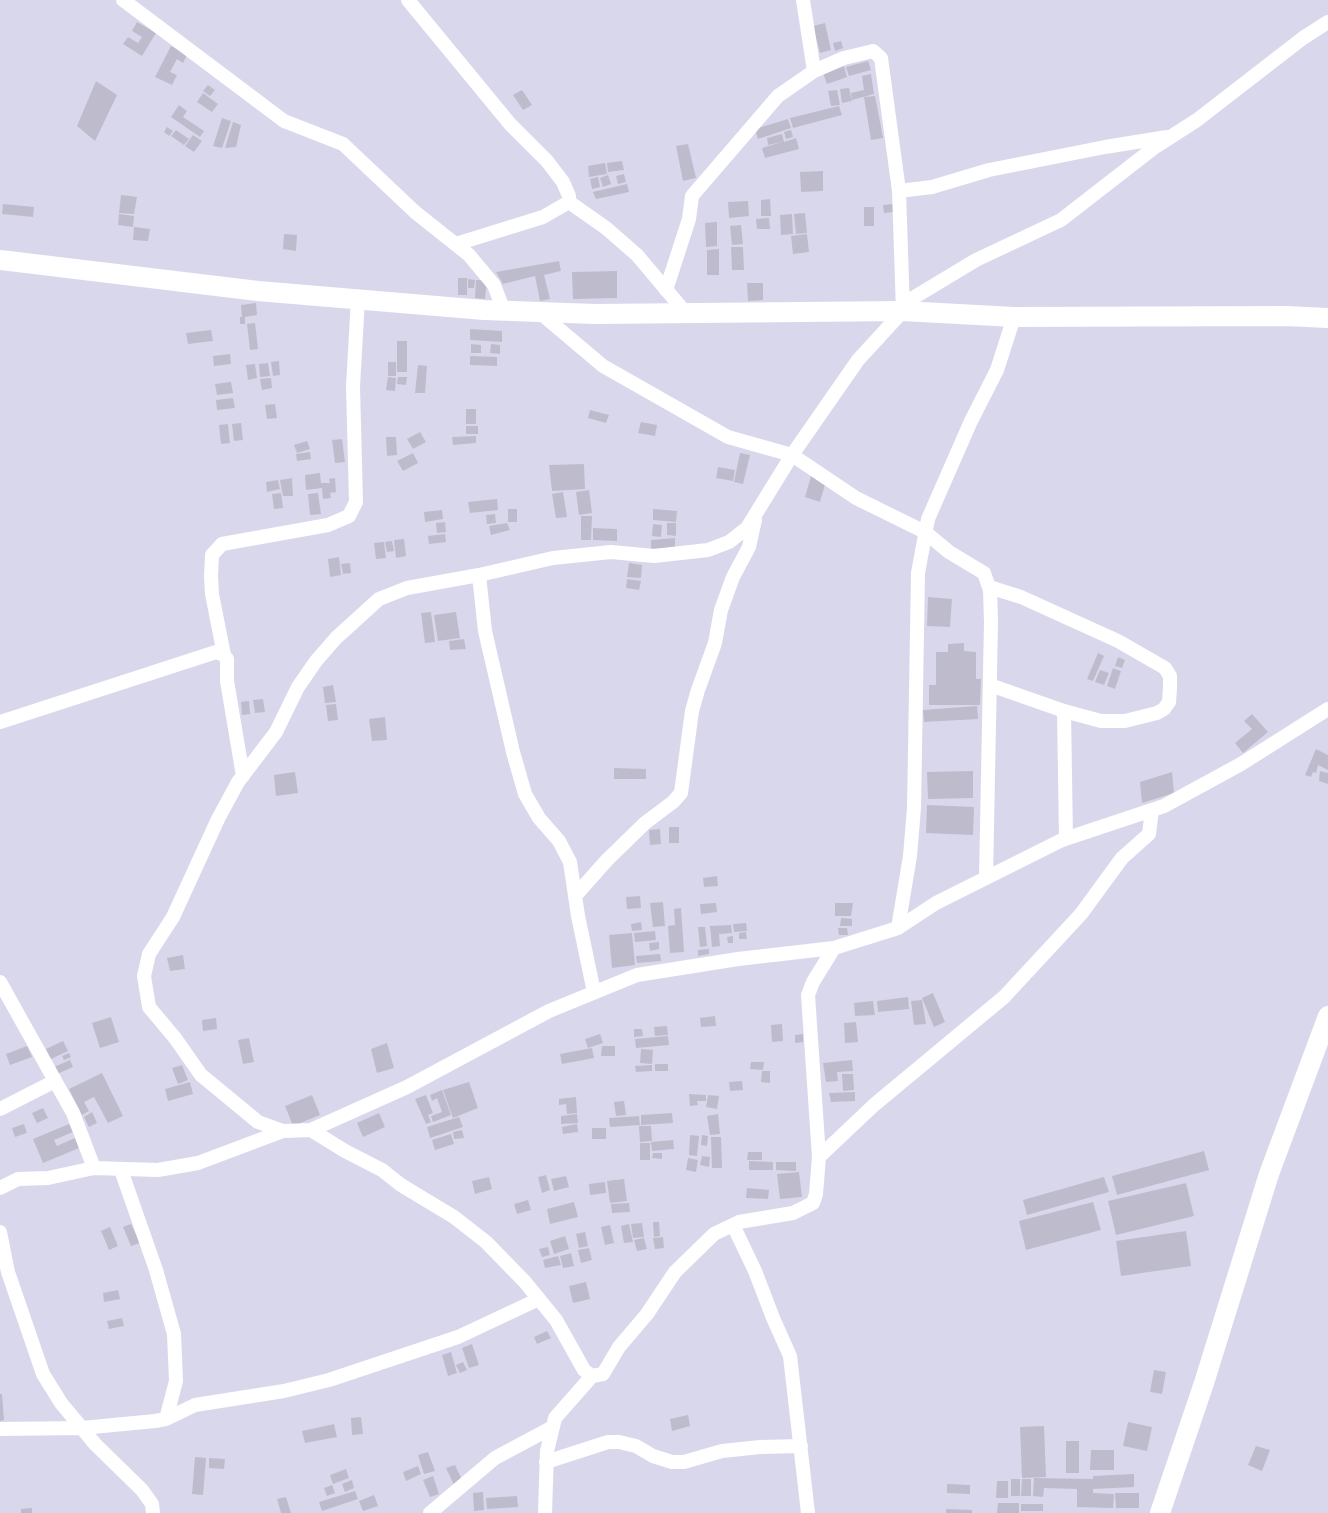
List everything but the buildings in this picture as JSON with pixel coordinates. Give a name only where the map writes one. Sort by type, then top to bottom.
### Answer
[{"type":"street","points":[[123,0],[284,121],[344,144],[415,212],[469,255],[494,285],[504,311]]},
{"type":"street","points":[[408,0],[510,124],[547,161],[563,182],[569,202]]},
{"type":"street","points":[[803,0],[814,71]]},
{"type":"street","points":[[283,1131],[258,1122],[201,1075],[175,1038],[149,1007],[144,976],[149,954],[173,917],[218,819],[243,776],[276,732],[298,687],[336,638],[379,599],[407,588],[553,558],[611,552],[654,556],[708,550],[729,542],[747,528],[792,454],[858,360],[903,308],[976,260],[1061,220],[1146,154],[1197,120],[1303,38],[1328,22]]},
{"type":"street","points":[[666,290],[689,219],[692,196],[778,96],[814,71],[844,58],[873,51],[880,58],[899,191],[903,308]]},
{"type":"street","points":[[899,191],[932,187],[989,170],[1174,135]]},
{"type":"street","points":[[456,244],[543,217],[569,202]]},
{"type":"street","points":[[569,202],[606,228],[637,255],[684,312]]},
{"type":"street","points":[[0,260],[111,275],[504,311],[596,314],[903,308],[1014,317],[1285,316],[1328,318]]},
{"type":"street","points":[[243,776],[227,681],[227,659],[224,655],[212,594],[212,555],[222,544],[328,525],[349,516],[356,502],[353,386],[358,299]]},
{"type":"street","points":[[539,312],[603,366],[728,437],[792,454],[856,498],[925,532],[948,552],[984,573],[989,587],[990,685],[986,878]]},
{"type":"street","points":[[898,928],[910,856],[914,808],[918,573],[927,519],[998,369],[1014,317]]},
{"type":"street","points":[[575,896],[607,860],[645,823],[681,793],[695,700],[715,643],[721,610],[733,577],[749,547],[756,513]]},
{"type":"street","points":[[479,575],[486,631],[513,752],[525,794],[539,818],[559,841],[570,862],[594,992]]},
{"type":"street","points":[[989,587],[1022,597],[1118,641],[1165,668],[1170,676],[1169,702],[1164,709],[1125,721],[1101,721],[1064,711],[990,685]]},
{"type":"street","points":[[0,722],[216,652],[224,655]]},
{"type":"street","points":[[0,1188],[18,1179],[48,1178],[94,1168],[158,1170],[198,1163],[283,1131],[311,1130],[407,1087],[549,1011],[637,975],[738,959],[834,948],[898,928],[936,903],[1066,839],[1164,806],[1241,764],[1328,709]]},
{"type":"street","points":[[1064,711],[1066,839]]},
{"type":"street","points":[[819,1157],[874,1105],[1004,997],[1081,914],[1122,858],[1149,834],[1152,810]]},
{"type":"street","points":[[545,1513],[546,1462],[555,1418],[592,1376],[603,1374],[619,1347],[647,1314],[675,1272],[714,1234],[739,1222],[793,1213],[813,1203],[816,1194],[819,1157],[808,995],[813,982],[834,948]]},
{"type":"street","points":[[0,982],[73,1113],[94,1168]]},
{"type":"street","points":[[1160,1513],[1204,1383],[1269,1174],[1328,1017]]},
{"type":"street","points":[[0,1109],[55,1081]]},
{"type":"street","points":[[311,1130],[382,1170],[401,1185],[454,1217],[486,1242],[556,1320],[584,1370],[592,1376]]},
{"type":"street","points":[[121,1170],[156,1270],[174,1334],[176,1382],[166,1419]]},
{"type":"street","points":[[733,1225],[755,1271],[790,1356],[808,1513]]},
{"type":"street","points":[[0,1232],[8,1272],[44,1374],[61,1403],[95,1444],[142,1490],[152,1504],[153,1513]]},
{"type":"street","points":[[0,1429],[82,1428],[166,1419],[195,1405],[284,1391],[329,1380],[458,1338],[539,1299]]},
{"type":"street","points":[[430,1513],[495,1458],[553,1427]]},
{"type":"street","points":[[546,1462],[608,1442],[636,1446],[653,1456],[678,1462],[722,1451],[801,1446]]}]
